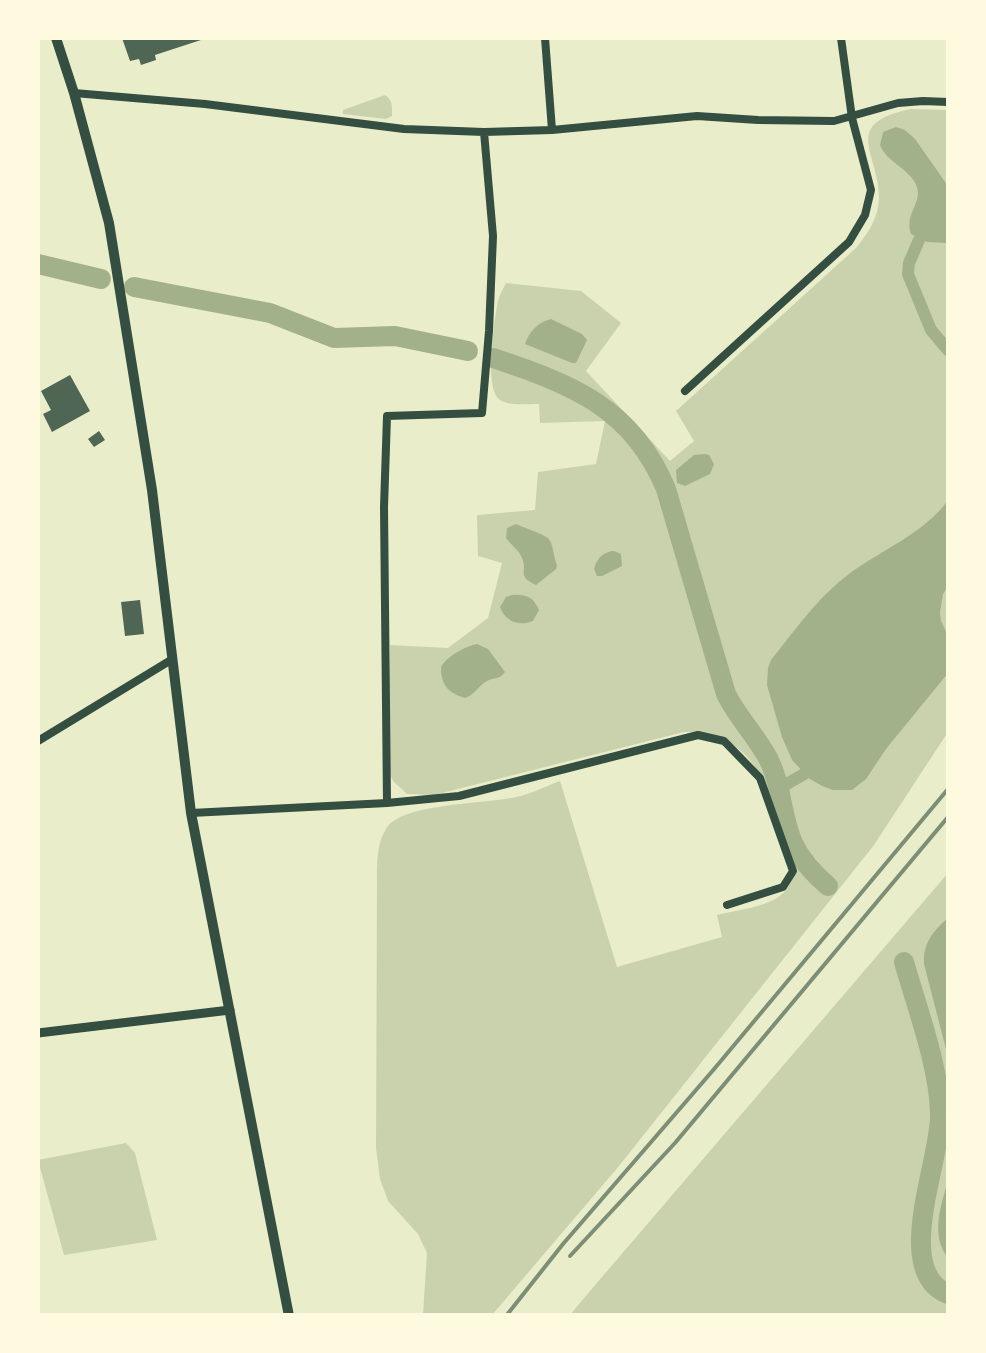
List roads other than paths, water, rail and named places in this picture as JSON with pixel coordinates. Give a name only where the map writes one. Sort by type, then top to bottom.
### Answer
[{"type":"main road","points":[[56,38],[109,223],[152,490],[191,813],[289,1316]]},
{"type":"street","points":[[545,38],[552,130]]},
{"type":"street","points":[[685,391],[849,242],[865,215],[871,190],[852,118],[841,38]]},
{"type":"street","points":[[74,93],[205,104],[404,129],[484,132],[552,130],[697,116],[834,121],[898,103],[948,102]]},
{"type":"street","points":[[387,803],[387,416],[482,413],[493,236],[484,132]]},
{"type":"street","points":[[38,742],[171,660]]},
{"type":"street","points":[[191,813],[459,796],[698,736],[724,740],[760,778],[793,871],[783,887],[727,905]]},
{"type":"street","points":[[38,1033],[230,1010]]},
{"type":"waterway","points":[[919,240],[908,274],[931,330],[948,350]]},
{"type":"waterway","points":[[38,264],[101,279]]},
{"type":"waterway","points":[[134,287],[270,313],[334,338],[395,336],[468,351]]},
{"type":"waterway","points":[[493,358],[548,378],[596,402],[636,438],[652,461],[666,489],[726,694],[769,760],[796,849],[828,886]]},
{"type":"waterway","points":[[780,788],[816,767]]},
{"type":"waterway","points":[[904,962],[939,1095],[939,1133],[923,1212],[923,1262],[931,1282],[948,1294]]},
{"type":"railway","points":[[506,1316],[948,789]]},
{"type":"railway","points":[[570,1256],[675,1143],[948,817]]}]
